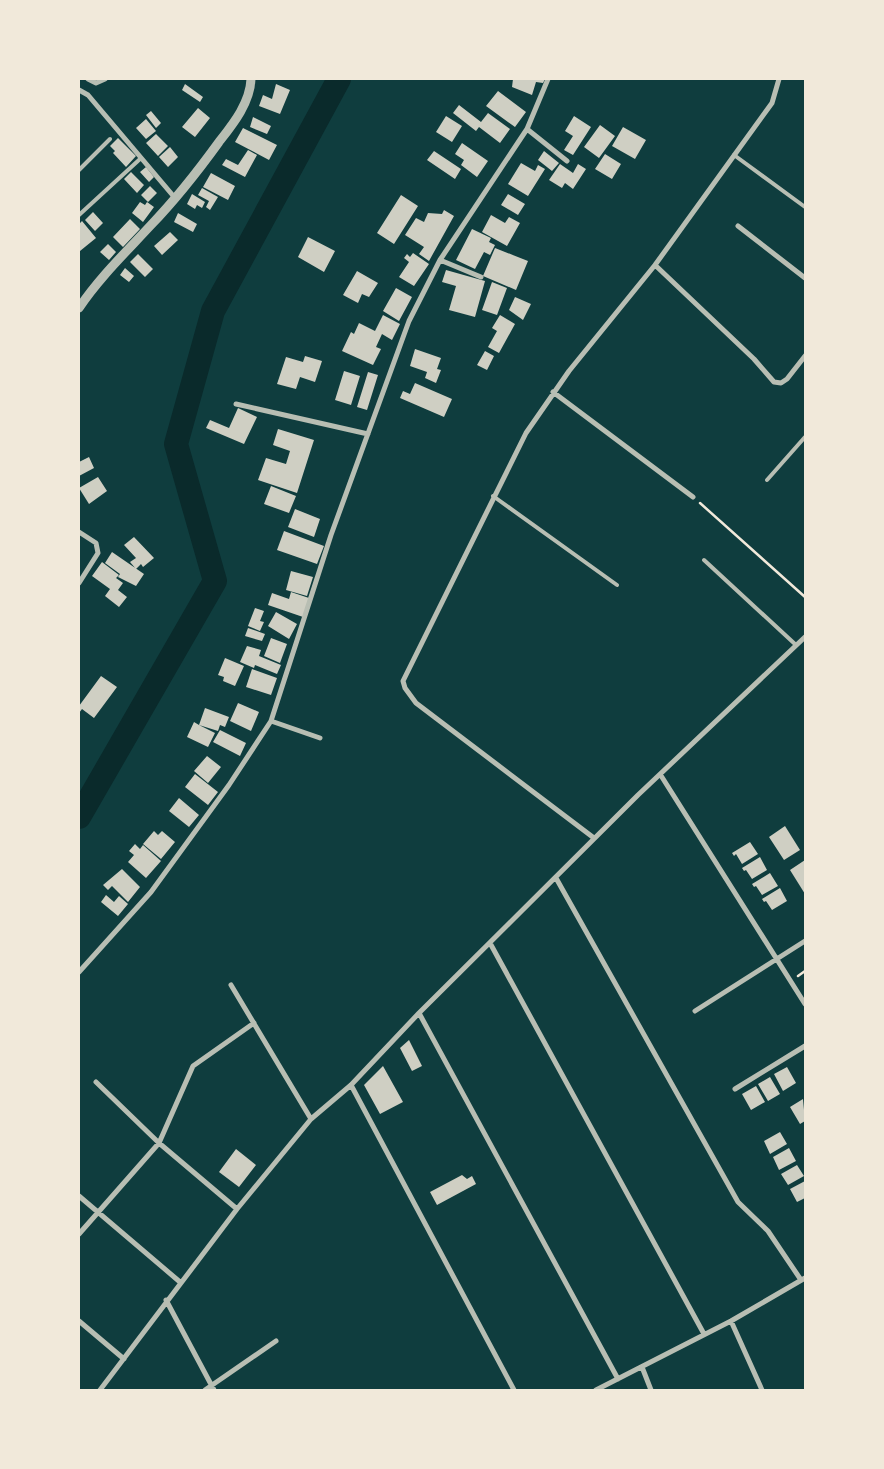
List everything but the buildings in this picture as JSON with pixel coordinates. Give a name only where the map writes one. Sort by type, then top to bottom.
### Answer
[{"type":"street","points":[[88,79],[96,83],[105,79]]},
{"type":"street","points":[[79,308],[96,285],[175,198],[234,122],[248,97],[252,79]]},
{"type":"street","points":[[79,972],[151,892],[229,785],[271,721],[331,535],[409,321],[440,260],[527,129],[548,79]]},
{"type":"street","points":[[594,838],[416,703],[405,688],[403,681],[518,445],[553,392],[655,265],[772,103],[779,79]]},
{"type":"street","points":[[79,90],[88,95],[140,159],[175,198]]},
{"type":"street","points":[[527,129],[567,161]]},
{"type":"street","points":[[738,226],[805,278]]},
{"type":"street","points":[[440,260],[481,277]]},
{"type":"street","points":[[655,265],[760,366],[771,380],[781,383],[787,379],[805,356]]},
{"type":"street","points":[[553,392],[693,496]]},
{"type":"street","points":[[236,404],[368,434]]},
{"type":"street","points":[[79,532],[96,543],[98,553],[79,583]]},
{"type":"street","points":[[100,1390],[180,1282],[311,1119],[351,1085],[419,1013],[594,838],[805,637]]},
{"type":"street","points":[[271,721],[320,738]]},
{"type":"street","points":[[660,774],[805,1004]]},
{"type":"street","points":[[556,878],[738,1202],[768,1231],[803,1279],[731,1321],[596,1390]]},
{"type":"street","points":[[695,1011],[805,941]]},
{"type":"street","points":[[490,943],[704,1334]]},
{"type":"street","points":[[231,985],[311,1119]]},
{"type":"street","points":[[419,1013],[618,1379]]},
{"type":"street","points":[[79,1234],[159,1143],[193,1066],[254,1023]]},
{"type":"street","points":[[735,1089],[805,1046]]},
{"type":"street","points":[[96,1082],[159,1143],[237,1209]]},
{"type":"street","points":[[351,1085],[514,1390]]},
{"type":"street","points":[[79,1196],[180,1282]]},
{"type":"street","points":[[166,1300],[212,1388]]},
{"type":"street","points":[[79,1321],[124,1359]]},
{"type":"street","points":[[731,1321],[762,1390]]},
{"type":"street","points":[[205,1390],[212,1388],[276,1341]]},
{"type":"street","points":[[642,1367],[652,1390]]},
{"type":"lane","points":[[79,170],[110,139]]},
{"type":"lane","points":[[734,155],[805,208]]},
{"type":"lane","points":[[79,214],[140,159]]},
{"type":"lane","points":[[767,480],[805,437]]},
{"type":"lane","points":[[493,496],[617,585]]},
{"type":"lane","points":[[704,560],[796,645]]},
{"type":"path","points":[[693,496],[805,597]]},
{"type":"waterway","points":[[79,817],[215,581],[176,444],[213,311],[339,79]]}]
